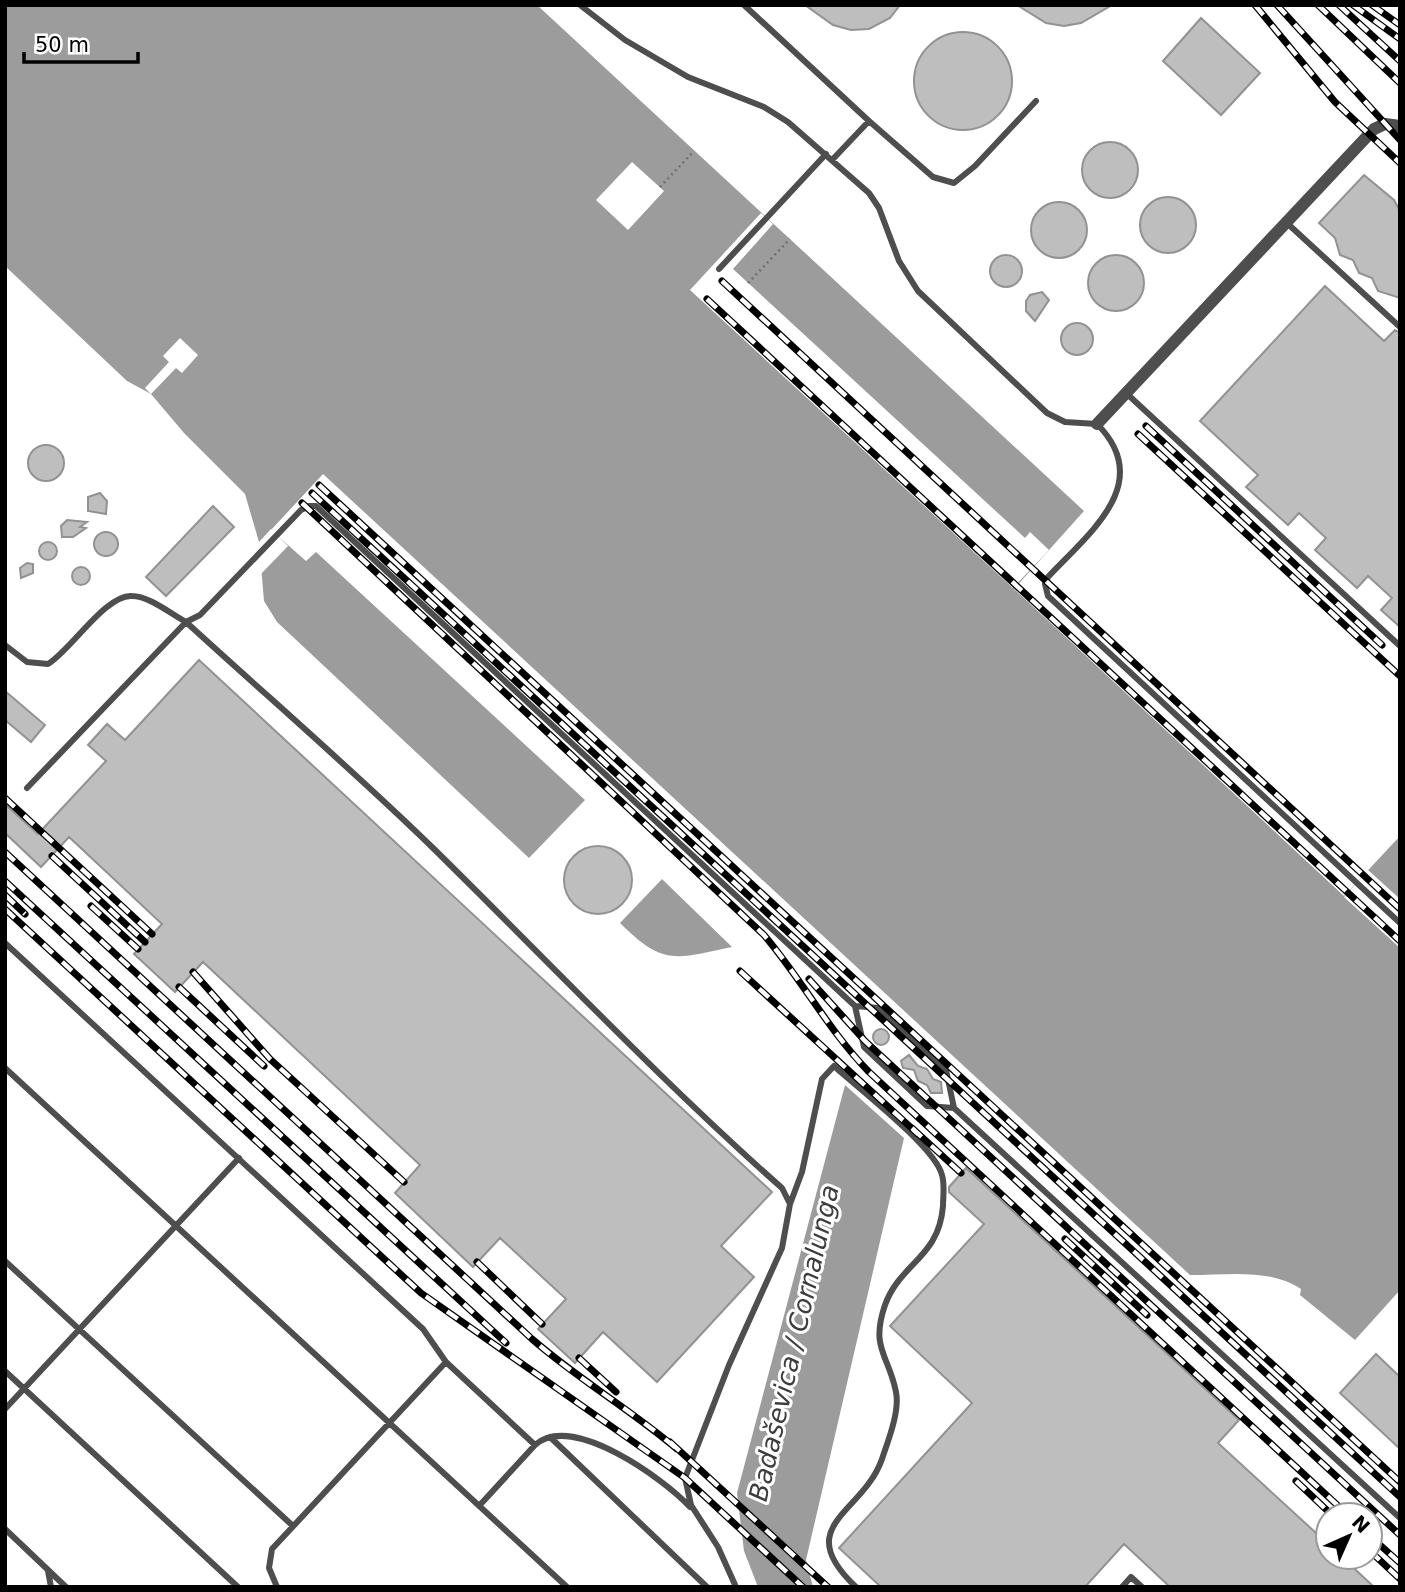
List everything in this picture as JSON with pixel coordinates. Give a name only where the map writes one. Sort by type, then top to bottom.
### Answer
[{"type":"street","points":[[1097,424],[1374,130],[1385,124],[1400,126]]},
{"type":"lane","points":[[580,5],[625,40],[688,77],[764,107],[789,122],[857,180],[879,208],[899,261],[918,291],[1047,413],[1065,422],[1097,424],[1109,438],[1119,464],[1118,495],[1108,511],[1048,577],[1045,584],[1048,596],[1400,923]]},
{"type":"lane","points":[[744,5],[933,177],[954,183],[975,166],[1036,101]]},
{"type":"lane","points":[[833,159],[869,121]]},
{"type":"lane","points":[[719,269],[826,154]]},
{"type":"lane","points":[[1288,224],[1400,327]]},
{"type":"lane","points":[[1126,393],[1400,646]]},
{"type":"lane","points":[[27,788],[186,622],[200,615],[301,510],[316,506],[855,1006],[864,1047],[927,1106],[954,1108]]},
{"type":"lane","points":[[5,645],[27,662],[48,664],[111,604],[123,597],[139,597],[186,622],[431,847],[584,997],[639,1056],[782,1188],[790,1204]]},
{"type":"lane","points":[[5,943],[423,1329],[446,1362],[535,1445]]},
{"type":"lane","points":[[855,1006],[878,1008],[946,1070],[954,1108],[1400,1518]]},
{"type":"lane","points":[[736,1587],[718,1547],[687,1496],[685,1478],[729,1365],[782,1248],[790,1204],[802,1172],[822,1079],[834,1066],[926,1150],[942,1175],[942,1223],[936,1238],[898,1282],[884,1307],[880,1348],[893,1381],[897,1403],[882,1461],[830,1533],[830,1556],[835,1566],[856,1587]]},
{"type":"lane","points":[[5,1068],[567,1587]]},
{"type":"lane","points":[[5,1409],[239,1158]]},
{"type":"lane","points":[[5,1261],[293,1526]]},
{"type":"lane","points":[[277,1587],[268,1569],[272,1549],[446,1362]]},
{"type":"lane","points":[[5,1371],[238,1587]]},
{"type":"lane","points":[[479,1506],[535,1445],[550,1437],[579,1439],[621,1455],[665,1484],[696,1514]]},
{"type":"lane","points":[[550,1437],[707,1587]]},
{"type":"lane","points":[[5,1529],[66,1587]]},
{"type":"lane","points":[[48,1570],[51,1587]]},
{"type":"lane","points":[[1122,1587],[1131,1577],[1142,1587]]},
{"type":"path","points":[[660,187],[694,150]]},
{"type":"path","points":[[748,283],[790,239]]},
{"type":"water","points":[[5,5],[537,5],[1084,511],[1014,589],[1344,896],[1400,836],[1400,1290],[1355,1340],[1300,1295],[1301,1289],[1289,1282],[1248,1274],[1190,1275],[323,474],[271,530],[306,561],[316,552],[585,800],[529,858],[277,622],[264,601],[259,542],[245,494],[184,433],[151,394],[127,381],[5,266]]},
{"type":"water","points":[[662,879],[732,947],[671,956],[648,947],[620,923]]},
{"type":"water","name":"Badaševica / Cornalunga","points":[[845,1085],[904,1138],[806,1560],[813,1587],[758,1587],[744,1551],[737,1493]]},
{"type":"pier","points":[[632,162],[664,191],[628,230],[596,200]]},
{"type":"pier","points":[[761,213],[773,224],[733,269],[1025,538],[1030,532],[1049,550],[1013,588],[690,290]]},
{"type":"pier","points":[[180,338],[198,355],[182,373],[176,368],[151,394],[145,388],[169,362],[163,356]]},
{"type":"pier","points":[[271,529],[288,546],[260,575],[259,542]]},
{"type":"pier","points":[[1368,870],[1400,899],[1400,948],[1344,897]]},
{"type":"building","points":[[805,5],[900,5],[890,18],[869,29],[851,30],[833,25]]},
{"type":"building","points":[[1017,5],[1112,5],[1081,23],[1064,26],[1046,23]]},
{"type":"building","points":[[1201,18],[1260,73],[1221,115],[1163,61]]},
{"type":"building","points":[[963,32],[982,35],[998,46],[1009,62],[1012,81],[1009,100],[998,116],[982,127],[963,130],[944,127],[928,116],[917,100],[914,81],[917,62],[928,46],[944,35]]},
{"type":"building","points":[[1110,142],[1121,144],[1130,150],[1136,159],[1136,181],[1130,190],[1121,196],[1110,198],[1099,196],[1090,190],[1084,181],[1082,170],[1084,159],[1090,150],[1099,144]]},
{"type":"building","points":[[1364,175],[1394,200],[1400,211],[1400,298],[1378,291],[1372,278],[1359,273],[1353,260],[1340,255],[1335,238],[1319,223]]},
{"type":"building","points":[[1168,197],[1179,199],[1188,205],[1194,214],[1194,236],[1188,245],[1179,251],[1168,253],[1157,251],[1148,245],[1142,236],[1140,225],[1142,214],[1148,205],[1157,199]]},
{"type":"building","points":[[1059,202],[1070,204],[1079,210],[1085,219],[1085,241],[1079,250],[1070,256],[1059,258],[1048,256],[1039,250],[1033,241],[1031,230],[1033,219],[1039,210],[1048,204]]},
{"type":"building","points":[[1006,255],[1018,259],[1022,271],[1018,283],[1006,287],[994,283],[990,271],[994,259]]},
{"type":"building","points":[[1116,255],[1127,257],[1136,263],[1142,272],[1142,294],[1136,303],[1127,309],[1116,311],[1105,309],[1096,303],[1090,294],[1088,283],[1090,272],[1096,263],[1105,257]]},
{"type":"building","points":[[1325,286],[1384,341],[1395,330],[1400,333],[1400,627],[1381,610],[1392,598],[1368,576],[1357,588],[1315,550],[1326,538],[1299,513],[1288,525],[1246,487],[1258,475],[1200,421]]},
{"type":"building","points":[[1042,292],[1049,300],[1035,321],[1026,311],[1026,301],[1030,295]]},
{"type":"building","points":[[1077,323],[1089,327],[1093,339],[1089,351],[1077,355],[1065,351],[1061,339],[1065,327]]},
{"type":"building","points":[[46,445],[58,451],[64,463],[58,475],[46,481],[34,475],[28,463],[34,451]]},
{"type":"building","points":[[100,493],[107,501],[106,514],[88,511],[88,497]]},
{"type":"building","points":[[213,506],[234,527],[166,596],[146,577]]},
{"type":"building","points":[[67,520],[87,522],[80,527],[86,528],[73,537],[62,537],[61,526]]},
{"type":"building","points":[[106,532],[114,536],[118,544],[114,552],[106,556],[98,552],[94,544],[98,536]]},
{"type":"building","points":[[44,542],[52,542],[57,551],[55,558],[44,560],[39,555],[39,547]]},
{"type":"building","points":[[27,563],[33,564],[33,573],[21,578],[20,568]]},
{"type":"building","points":[[81,567],[87,570],[90,576],[87,582],[81,585],[75,582],[72,576],[75,570]]},
{"type":"building","points":[[199,660],[772,1192],[721,1246],[754,1277],[657,1382],[603,1332],[575,1363],[538,1329],[566,1299],[500,1238],[473,1267],[395,1193],[420,1165],[203,962],[175,992],[134,954],[162,924],[69,837],[41,867],[5,833],[5,804],[38,834],[106,761],[88,745],[107,724],[125,740]]},
{"type":"building","points":[[5,691],[45,725],[31,742],[5,720]]},
{"type":"building","points":[[598,846],[611,849],[622,856],[629,867],[632,880],[629,893],[622,904],[611,911],[598,914],[585,911],[574,904],[567,893],[564,880],[567,867],[574,856],[585,849]]},
{"type":"building","points":[[881,1029],[889,1037],[881,1045],[873,1037]]},
{"type":"building","points":[[909,1055],[918,1066],[927,1069],[933,1079],[941,1082],[942,1093],[931,1093],[927,1085],[918,1081],[914,1070],[903,1068],[901,1061]]},
{"type":"building","points":[[966,1168],[1239,1420],[1218,1443],[1314,1531],[1314,1571],[1357,1571],[1374,1587],[1170,1587],[1124,1544],[1085,1587],[881,1587],[839,1548],[972,1403],[890,1326],[984,1224],[949,1192],[949,1187]]},
{"type":"building","points":[[1376,1354],[1400,1377],[1400,1449],[1340,1393]]},
{"type":"railway","points":[[1255,5],[1335,102],[1400,163]]},
{"type":"railway","points":[[1277,5],[1400,140]]},
{"type":"railway","points":[[1318,5],[1400,83]]},
{"type":"railway","points":[[1339,5],[1400,61]]},
{"type":"railway","points":[[1353,5],[1400,39]]},
{"type":"railway","points":[[1372,5],[1400,25]]},
{"type":"railway","points":[[722,281],[1400,909]]},
{"type":"railway","points":[[707,299],[1400,941]]},
{"type":"railway","points":[[1146,426],[1382,645]]},
{"type":"railway","points":[[1138,434],[1400,676]]},
{"type":"railway","points":[[319,485],[1400,1482]]},
{"type":"railway","points":[[312,493],[1400,1497]]},
{"type":"railway","points":[[302,503],[764,935],[841,1040],[869,1072],[1333,1501]]},
{"type":"railway","points":[[5,798],[152,934]]},
{"type":"railway","points":[[5,852],[532,1339],[677,1449]]},
{"type":"railway","points":[[52,856],[145,942]]},
{"type":"railway","points":[[5,881],[506,1343]]},
{"type":"railway","points":[[5,895],[25,914]]},
{"type":"railway","points":[[91,906],[138,949]]},
{"type":"railway","points":[[5,909],[421,1293],[685,1478],[803,1587]]},
{"type":"railway","points":[[740,971],[918,1134]]},
{"type":"railway","points":[[193,972],[270,1059],[404,1182]]},
{"type":"railway","points":[[809,979],[865,1041],[1400,1535]]},
{"type":"railway","points":[[179,987],[264,1066]]},
{"type":"railway","points":[[912,1128],[961,1173]]},
{"type":"railway","points":[[1065,1239],[1147,1315]]},
{"type":"railway","points":[[477,1262],[542,1324]]},
{"type":"railway","points":[[579,1358],[616,1392]]},
{"type":"railway","points":[[670,1442],[828,1587]]},
{"type":"railway","points":[[1296,1481],[1317,1501]]},
{"type":"railway","points":[[1384,1549],[1400,1563]]},
{"type":"railway","points":[[1384,1564],[1400,1579]]}]
